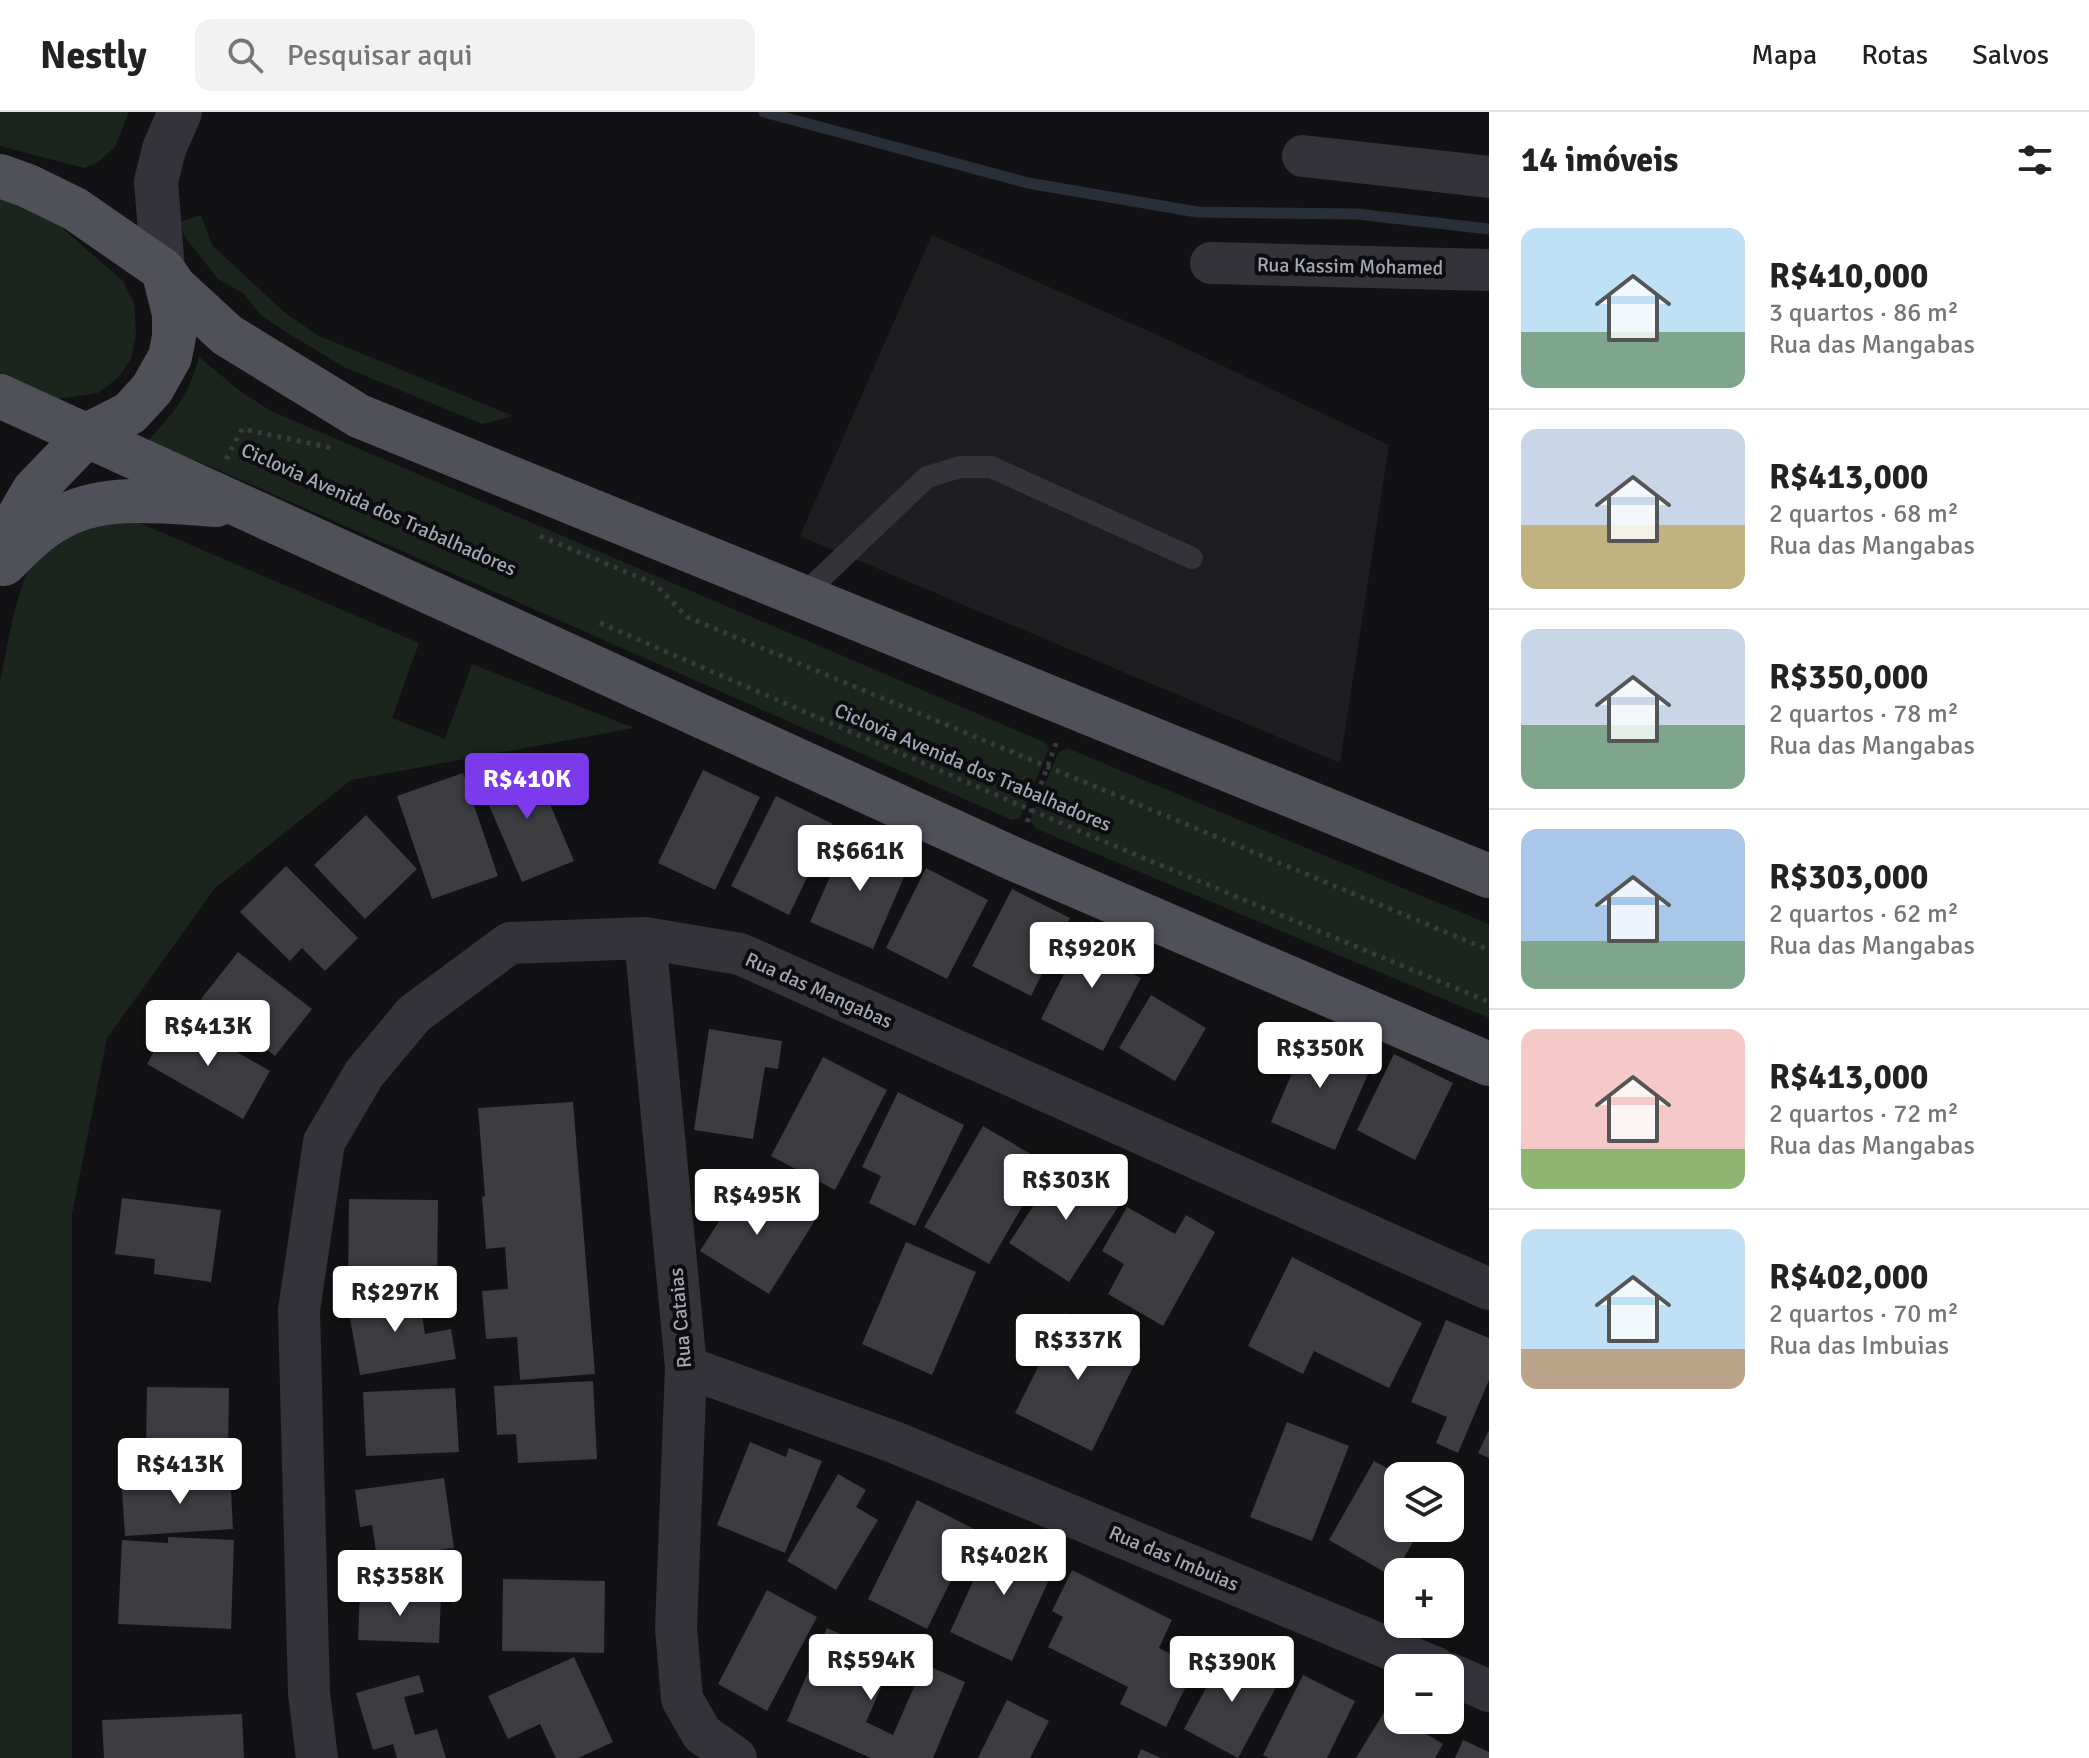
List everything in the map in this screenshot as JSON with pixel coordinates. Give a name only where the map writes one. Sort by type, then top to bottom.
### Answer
[{"type":"main road","points":[[0,176],[75,209],[163,270],[175,287],[227,335],[359,416],[1489,876]]},
{"type":"main road","points":[[0,559],[7,536],[34,490],[87,435],[130,413],[152,389],[170,357],[174,337],[174,314],[163,270]]},
{"type":"main road","points":[[0,396],[1014,859],[1489,1064]]},
{"type":"main road","points":[[0,569],[28,540],[58,518],[97,505],[135,501],[240,506]]},
{"type":"street","points":[[163,270],[156,182],[164,149],[180,112]]},
{"type":"street","points":[[1303,156],[1489,177]]},
{"type":"street","name":"Rua Kassim Mohamed","points":[[1211,263],[1489,270]]},
{"type":"street","name":"Rua das Mangabas","points":[[317,1758],[309,1693],[299,1310],[324,1142],[364,1074],[414,1014],[510,943],[645,938],[740,954],[1489,1289]]},
{"type":"street","name":"Rua Cataias","points":[[645,938],[686,1367],[676,1628],[682,1699],[702,1734],[736,1758]]},
{"type":"street","name":"Rua das Imbuias","points":[[686,1367],[894,1442],[1402,1654]]},
{"type":"street","points":[[1464,1680],[1489,1691]]},
{"type":"lane","points":[[801,597],[927,477],[960,467],[991,467],[1192,558]]},
{"type":"path","name":"Ciclovia Avenida dos Trabalhadores","points":[[235,463],[226,459],[242,429],[343,453]]},
{"type":"path","name":"Ciclovia Avenida dos Trabalhadores","points":[[527,531],[655,584],[687,617],[1489,950]]},
{"type":"path","name":"Ciclovia Avenida dos Trabalhadores","points":[[594,620],[1031,811],[1489,1002]]},
{"type":"path","points":[[1014,859],[1070,706]]},
{"type":"shaded area","points":[[0,112],[129,112],[115,147],[98,162],[84,168],[0,146]]},
{"type":"shaded area","points":[[0,196],[52,219],[123,281],[134,303],[136,334],[131,359],[119,377],[98,393],[52,400],[0,378]]},
{"type":"shaded area","points":[[201,215],[212,245],[284,312],[317,335],[513,416],[482,424],[344,367],[286,332],[261,315],[243,293],[218,279],[185,237],[180,222]]},
{"type":"shaded area","points":[[932,235],[1164,338],[1389,445],[1340,763],[800,536]]},
{"type":"shaded area","points":[[199,357],[240,391],[271,411],[1046,743],[1049,749],[1020,818],[1012,820],[200,462],[147,442],[179,403]]},
{"type":"shaded area","points":[[126,517],[419,643],[392,718],[445,739],[472,664],[634,728],[351,780],[215,888],[107,1038],[72,1214],[72,1758],[0,1758],[0,683],[18,599],[35,556],[46,541],[67,529]]},
{"type":"shaded area","points":[[1067,748],[1489,924],[1489,1018],[1037,829],[1030,821],[1058,753]]},
{"type":"building","points":[[531,759],[574,861],[522,882],[479,782]]},
{"type":"building","points":[[703,770],[760,797],[715,890],[658,863]]},
{"type":"building","points":[[463,773],[498,876],[432,899],[397,796]]},
{"type":"building","points":[[776,796],[833,824],[789,915],[731,886]]},
{"type":"building","points":[[366,815],[417,869],[365,919],[314,865]]},
{"type":"building","points":[[848,836],[910,863],[873,949],[810,922]]},
{"type":"building","points":[[286,866],[358,938],[325,971],[302,948],[290,961],[240,912]]},
{"type":"building","points":[[926,868],[988,900],[947,979],[886,948]]},
{"type":"building","points":[[1012,889],[1070,918],[1031,996],[972,966]]},
{"type":"building","points":[[1091,921],[1124,938],[1111,962],[1141,978],[1103,1051],[1041,1019]]},
{"type":"building","points":[[238,952],[312,1009],[275,1056],[201,999]]},
{"type":"building","points":[[1151,995],[1206,1028],[1175,1081],[1119,1048]]},
{"type":"building","points":[[174,1016],[270,1071],[243,1119],[147,1064]]},
{"type":"building","points":[[1314,1022],[1345,1036],[1335,1059],[1368,1074],[1335,1150],[1271,1122]]},
{"type":"building","points":[[709,1029],[782,1041],[778,1069],[765,1067],[753,1139],[694,1130]]},
{"type":"building","points":[[1394,1054],[1453,1083],[1415,1160],[1357,1130]]},
{"type":"building","points":[[823,1057],[887,1090],[835,1190],[771,1156]]},
{"type":"building","points":[[898,1092],[964,1125],[915,1226],[869,1203],[881,1176],[862,1167]]},
{"type":"building","points":[[573,1102],[595,1374],[520,1380],[517,1337],[486,1339],[482,1291],[508,1289],[505,1247],[486,1249],[478,1108]]},
{"type":"building","points":[[983,1126],[1034,1156],[1017,1186],[1030,1193],[989,1264],[924,1227]]},
{"type":"building","points":[[1062,1162],[1122,1201],[1069,1282],[1009,1243]]},
{"type":"building","points":[[746,1179],[814,1222],[769,1294],[700,1251]]},
{"type":"building","points":[[122,1198],[221,1210],[211,1282],[154,1274],[155,1259],[115,1254]]},
{"type":"building","points":[[349,1199],[438,1200],[437,1289],[348,1288]]},
{"type":"building","points":[[1127,1207],[1175,1234],[1186,1215],[1215,1232],[1163,1326],[1108,1294],[1124,1264],[1102,1251]]},
{"type":"building","points":[[906,1242],[976,1272],[932,1375],[862,1344]]},
{"type":"building","points":[[1292,1257],[1422,1323],[1389,1388],[1314,1351],[1303,1374],[1248,1346]]},
{"type":"building","points":[[418,1289],[425,1334],[451,1329],[456,1359],[360,1375],[347,1301]]},
{"type":"building","points":[[1065,1313],[1141,1351],[1092,1451],[1015,1413]]},
{"type":"building","points":[[1446,1320],[1489,1338],[1489,1380],[1458,1453],[1436,1443],[1447,1417],[1411,1402]]},
{"type":"building","points":[[593,1381],[597,1459],[518,1463],[516,1434],[497,1435],[494,1386]]},
{"type":"building","points":[[147,1387],[229,1388],[228,1452],[146,1451]]},
{"type":"building","points":[[455,1388],[459,1452],[366,1456],[363,1392]]},
{"type":"building","points":[[1287,1422],[1349,1446],[1312,1541],[1250,1517]]},
{"type":"building","points":[[1489,1430],[1489,1458],[1478,1453]]},
{"type":"building","points":[[750,1442],[786,1457],[789,1448],[822,1461],[785,1553],[717,1525]]},
{"type":"building","points":[[1374,1461],[1384,1466],[1384,1542],[1413,1542],[1404,1558],[1384,1558],[1384,1572],[1329,1540]]},
{"type":"building","points":[[230,1472],[233,1529],[125,1536],[122,1490],[160,1488],[159,1477]]},
{"type":"building","points":[[838,1474],[866,1490],[856,1507],[878,1520],[836,1590],[787,1561]]},
{"type":"building","points":[[444,1478],[454,1548],[377,1558],[372,1525],[360,1527],[355,1490]]},
{"type":"building","points":[[917,1500],[976,1530],[927,1629],[868,1599]]},
{"type":"building","points":[[995,1533],[1057,1562],[1012,1661],[950,1632]]},
{"type":"building","points":[[168,1537],[234,1540],[231,1629],[118,1624],[122,1540],[168,1543]]},
{"type":"building","points":[[1072,1570],[1172,1620],[1159,1648],[1196,1666],[1166,1727],[1120,1704],[1128,1687],[1048,1647],[1063,1617],[1052,1611]]},
{"type":"building","points":[[503,1579],[605,1581],[604,1653],[502,1651]]},
{"type":"building","points":[[767,1590],[817,1617],[767,1711],[718,1684]]},
{"type":"building","points":[[360,1592],[441,1595],[439,1643],[358,1640]]},
{"type":"building","points":[[827,1628],[894,1658],[866,1722],[893,1735],[924,1664],[965,1682],[933,1758],[871,1758],[787,1721]]},
{"type":"building","points":[[1227,1649],[1281,1678],[1238,1758],[1184,1729]]},
{"type":"building","points":[[574,1657],[613,1742],[578,1758],[556,1758],[540,1724],[508,1739],[488,1696]]},
{"type":"building","points":[[419,1675],[424,1692],[404,1697],[415,1735],[437,1729],[446,1758],[397,1758],[393,1744],[373,1750],[356,1693]]},
{"type":"building","points":[[1303,1675],[1355,1701],[1327,1758],[1269,1758],[1263,1755]]},
{"type":"building","points":[[1007,1700],[1049,1721],[1030,1758],[978,1758]]},
{"type":"building","points":[[1384,1712],[1384,1734],[1427,1734],[1443,1744],[1435,1758],[1356,1758]]},
{"type":"building","points":[[242,1714],[244,1758],[104,1758],[102,1720]]},
{"type":"building","points":[[1463,1740],[1489,1752],[1489,1758],[1455,1758]]},
{"type":"building","points":[[1141,1749],[1161,1758],[1137,1758]]},
{"type":"waterway","points":[[764,112],[1028,183],[1197,212],[1357,214],[1489,229]]}]
